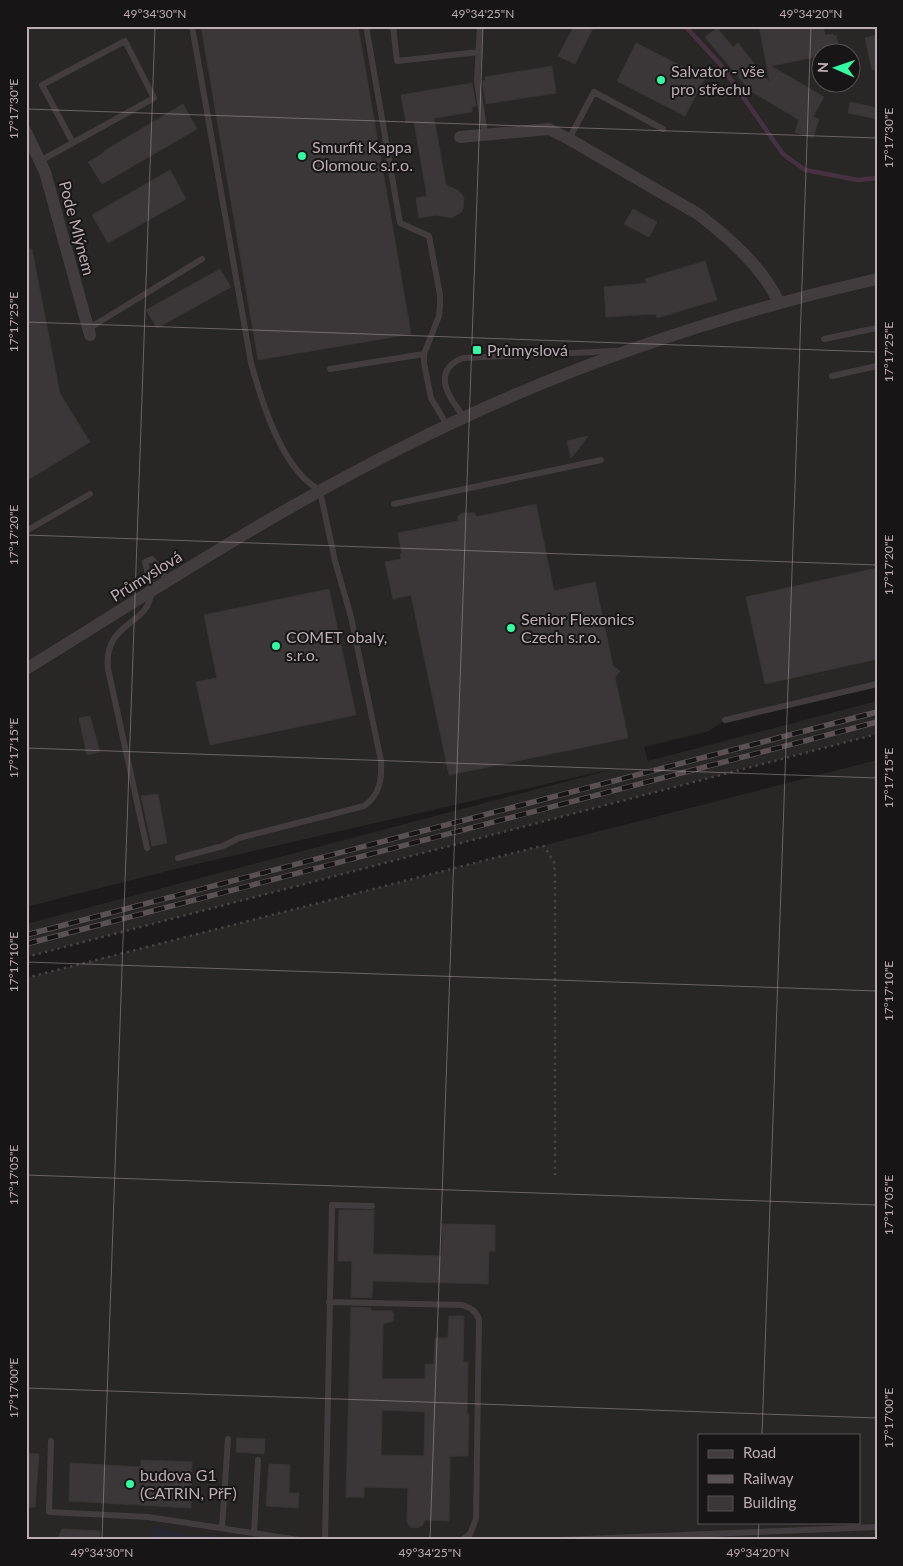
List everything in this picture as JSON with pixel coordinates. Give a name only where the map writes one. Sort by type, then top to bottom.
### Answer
[{"type":"street","points":[[460,138],[549,129],[569,138],[698,214],[718,229],[766,278],[779,302]]},
{"type":"street","name":"Pode Mlýnem","points":[[26,132],[45,172],[89,332]]},
{"type":"street","name":"Průmyslová","points":[[26,668],[282,512],[464,417],[542,383],[685,330],[779,302],[877,278]]},
{"type":"lane","points":[[178,858],[223,846],[239,838],[364,806],[376,795],[379,786],[381,761],[351,617],[335,561],[320,491],[302,476],[284,449],[262,403],[251,363],[192,26]]},
{"type":"lane","points":[[366,26],[400,223],[429,236],[440,295],[439,316],[424,354],[428,389],[431,398],[447,425]]},
{"type":"lane","points":[[393,26],[397,60],[478,52]]},
{"type":"lane","points":[[480,26],[477,80],[485,135]]},
{"type":"lane","points":[[40,161],[73,143],[154,98],[125,41],[42,85],[73,143]]},
{"type":"lane","points":[[569,138],[594,92],[663,129]]},
{"type":"lane","points":[[89,332],[202,259]]},
{"type":"lane","points":[[824,339],[877,328]]},
{"type":"lane","points":[[464,417],[447,393],[445,381],[447,369],[453,362],[463,358],[625,351]]},
{"type":"lane","points":[[330,368],[424,354]]},
{"type":"lane","points":[[832,376],[877,366]]},
{"type":"lane","points":[[394,504],[601,460]]},
{"type":"lane","points":[[26,531],[90,494]]},
{"type":"lane","points":[[147,848],[108,669],[108,656],[109,648],[117,633],[147,607],[151,591],[144,562],[152,559],[168,581]]},
{"type":"lane","points":[[725,720],[877,684]]},
{"type":"lane","points":[[325,1540],[332,1205],[372,1206]]},
{"type":"lane","points":[[329,1302],[462,1305],[476,1311],[479,1319],[476,1520],[470,1534],[462,1540]]},
{"type":"lane","points":[[222,1528],[228,1439]]},
{"type":"lane","points":[[51,1441],[48,1512],[148,1517],[299,1540]]},
{"type":"lane","points":[[254,1533],[258,1460]]},
{"type":"lane","points":[[561,1540],[877,1527]]},
{"type":"path","points":[[26,957],[877,734]]},
{"type":"path","points":[[26,978],[544,846],[554,862],[555,874],[554,1175]]},
{"type":"shaded area","points":[[26,26],[877,26],[877,684],[725,720],[709,731],[644,747],[648,761],[877,701],[877,734],[26,957],[26,924],[625,766],[179,868],[26,907]]},
{"type":"shaded area","points":[[877,760],[877,1540],[26,1540],[26,978]]},
{"type":"shaded area","points":[[152,1526],[179,1533],[234,1540],[151,1540]]},
{"type":"building","name":"Smurfit Kappa Olomouc s.r.o.","points":[[201,26],[358,26],[411,334],[258,360]]},
{"type":"building","points":[[574,26],[594,26],[575,64],[558,56]]},
{"type":"building","points":[[759,26],[823,26],[825,35],[836,35],[838,42],[810,42],[810,58],[771,66],[810,89],[810,92],[815,92],[824,97],[813,117],[819,119],[813,138],[795,132],[799,120],[744,87],[745,85],[705,37],[717,28],[733,47],[738,43],[770,83]]},
{"type":"building","points":[[877,35],[877,70],[872,70],[865,38]]},
{"type":"building","name":"Salvator - vše pro střechu","points":[[636,43],[705,78],[685,116],[617,81]]},
{"type":"building","points":[[552,66],[556,93],[486,104],[482,81],[486,81],[485,77]]},
{"type":"building","points":[[472,83],[476,106],[472,107],[472,112],[434,118],[446,185],[461,193],[464,198],[463,209],[451,218],[437,215],[419,218],[416,198],[427,196],[414,122],[406,123],[401,95]]},
{"type":"building","points":[[850,102],[877,108],[877,119],[848,113]]},
{"type":"building","points":[[183,104],[197,129],[102,184],[88,162]]},
{"type":"building","points":[[170,170],[186,199],[108,243],[92,215]]},
{"type":"building","points":[[633,209],[657,222],[649,237],[624,224]]},
{"type":"building","points":[[26,249],[32,249],[60,394],[90,442],[26,481]]},
{"type":"building","points":[[705,261],[717,300],[657,318],[656,314],[606,317],[604,287],[647,283],[645,279]]},
{"type":"building","points":[[220,269],[231,287],[157,328],[146,310]]},
{"type":"building","points":[[588,436],[578,450],[571,458],[567,441]]},
{"type":"building","name":"Senior Flexonics Czech s.r.o.","points":[[536,504],[554,591],[595,582],[613,666],[620,671],[615,677],[628,738],[449,775],[411,595],[393,599],[385,562],[401,559],[400,554],[402,553],[398,533],[458,521],[458,516],[462,513],[475,513],[476,517]]},
{"type":"building","points":[[877,568],[877,659],[765,684],[746,597]]},
{"type":"building","name":"COMET obaly, s.r.o.","points":[[329,589],[356,715],[210,745],[196,682],[217,678],[204,615]]},
{"type":"building","points":[[90,716],[100,752],[87,755],[79,718]]},
{"type":"building","points":[[158,794],[167,843],[152,846],[141,796]]},
{"type":"building","points":[[339,1210],[374,1210],[373,1254],[442,1256],[442,1224],[495,1225],[495,1251],[489,1251],[488,1284],[373,1281],[372,1298],[351,1297],[352,1261],[338,1261]]},
{"type":"building","points":[[351,1307],[371,1308],[371,1311],[392,1311],[394,1315],[393,1321],[383,1324],[382,1379],[425,1379],[425,1364],[434,1364],[435,1338],[448,1338],[449,1316],[464,1316],[463,1362],[468,1362],[468,1456],[450,1456],[449,1521],[425,1520],[422,1526],[410,1527],[407,1522],[408,1488],[364,1487],[364,1497],[346,1497]],"holes":[[[382,1410],[425,1412],[424,1456],[381,1455]]]},
{"type":"building","points":[[237,1438],[265,1439],[264,1454],[236,1452]]},
{"type":"building","points":[[26,1453],[39,1454],[35,1507],[26,1507]]},
{"type":"building","name":"budova G1 (CATRIN, PřF)","points":[[141,1460],[192,1462],[191,1508],[69,1501],[70,1463],[141,1467]]},
{"type":"building","points":[[269,1464],[290,1465],[289,1493],[299,1493],[298,1508],[266,1506]]},
{"type":"building","points":[[62,1529],[100,1531],[100,1540],[57,1540]]},
{"type":"waterway","points":[[685,26],[720,64],[783,154],[805,170],[858,180],[877,178]]},
{"type":"railway","points":[[26,935],[877,712]]},
{"type":"railway","points":[[26,944],[877,722]]},
{"type":"place","name":"Salvator - vše pro střechu","points":[[661,80]]},
{"type":"place","name":"Smurfit Kappa Olomouc s.r.o.","points":[[302,156]]},
{"type":"place","name":"Průmyslová","points":[[477,350]]},
{"type":"place","name":"Senior Flexonics Czech s.r.o.","points":[[511,628]]},
{"type":"place","name":"COMET obaly, s.r.o.","points":[[276,646]]},
{"type":"place","name":"budova G1 (CATRIN, PřF)","points":[[130,1484]]}]
